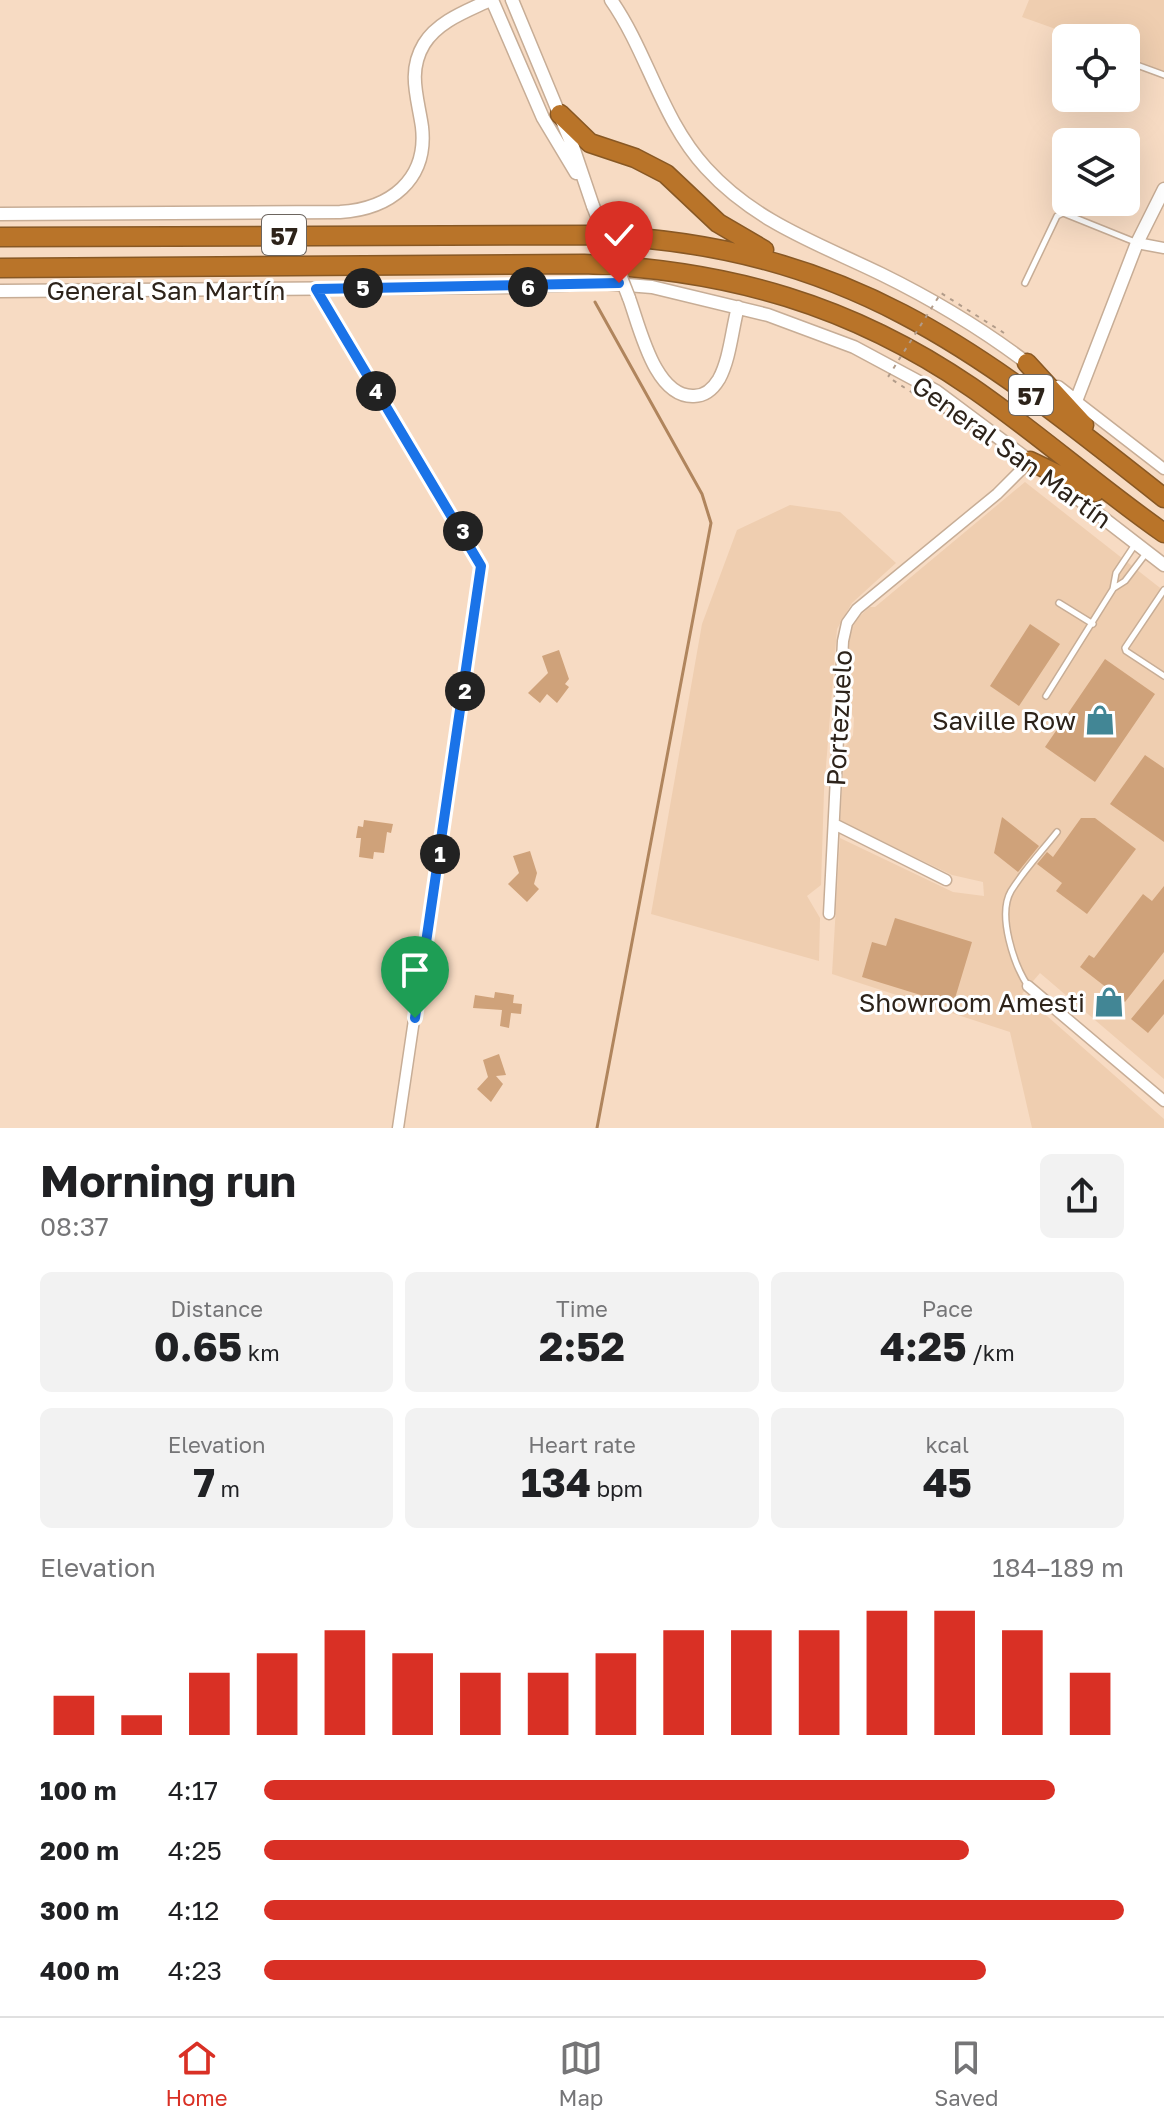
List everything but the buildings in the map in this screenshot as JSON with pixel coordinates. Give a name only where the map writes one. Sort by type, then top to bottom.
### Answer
[{"type":"highway","points":[[560,114],[590,143],[635,158],[666,174],[718,223],[744,241],[821,276]]},
{"type":"highway","name":"57","points":[[0,237],[621,236],[713,247],[821,276],[895,308],[961,346],[1164,498]]},
{"type":"highway","name":"57","points":[[0,268],[560,264],[644,267],[720,278],[831,311],[913,351],[992,402],[1164,533]]},
{"type":"highway","points":[[1027,363],[1119,462]]},
{"type":"highway","points":[[1030,461],[1136,514]]},
{"type":"street","points":[[0,214],[340,212],[380,205],[405,187],[420,158],[422,129],[414,79],[423,45],[444,24],[491,0],[543,118],[588,192]]},
{"type":"street","points":[[512,0],[560,114],[659,375],[673,391],[689,396],[705,393],[720,377],[738,307]]},
{"type":"street","points":[[611,0],[673,123],[696,157],[725,187],[778,227],[922,295],[1027,363],[1164,469]]},
{"type":"street","points":[[1076,401],[1137,243],[1164,189]]},
{"type":"street","points":[[1137,243],[1164,248]]},
{"type":"street","name":"General San Martín","points":[[0,291],[619,283],[669,290],[738,307],[822,334],[891,366],[936,391],[1164,565]]},
{"type":"street","points":[[316,289],[481,566],[398,1128]]},
{"type":"street","name":"Portezuelo","points":[[829,914],[843,641],[847,623],[857,609],[997,494],[1030,461]]},
{"type":"street","points":[[834,824],[946,880]]},
{"type":"street","points":[[1028,986],[1164,1101]]},
{"type":"lane","points":[[1140,66],[1164,75]]},
{"type":"lane","points":[[1025,283],[1057,216],[1063,213],[1137,243]]},
{"type":"lane","points":[[1046,696],[1113,589],[1116,573],[1141,548]]},
{"type":"lane","points":[[1113,589],[1125,581],[1141,548]]},
{"type":"lane","points":[[1164,590],[1125,648],[1164,676]]},
{"type":"lane","points":[[1059,603],[1093,624]]},
{"type":"lane","points":[[1028,986],[1011,950],[1007,910],[1009,894],[1057,832]]},
{"type":"path","points":[[972,431],[888,377],[941,293],[1004,333]]},
{"type":"shaded area","points":[[1029,0],[1164,0],[1164,73],[1140,62],[1140,24],[1052,24],[1052,28],[1022,17]]},
{"type":"shaded area","points":[[1025,482],[1164,591],[1164,1079],[1040,973],[1022,994],[1164,1119],[1164,1128],[1032,1128],[1010,1032],[832,974],[840,838],[953,892],[984,896],[983,882],[952,875],[840,821],[845,747],[853,735],[854,718],[846,704],[849,639],[855,620],[870,607],[875,607]]},
{"type":"shaded area","points":[[790,505],[840,512],[896,563],[852,603],[837,629],[824,791],[821,885],[807,896],[820,918],[819,961],[651,914],[702,624],[737,530]]},
{"type":"waterway","points":[[595,302],[702,494],[711,523],[597,1128]]},
{"type":"place","name":"Saville Row","points":[[1100,720]]},
{"type":"place","name":"Showroom Amesti","points":[[1109,1002]]},
{"type":"route","points":[[415,1018],[482,576],[481,566],[316,289],[619,283]]}]
